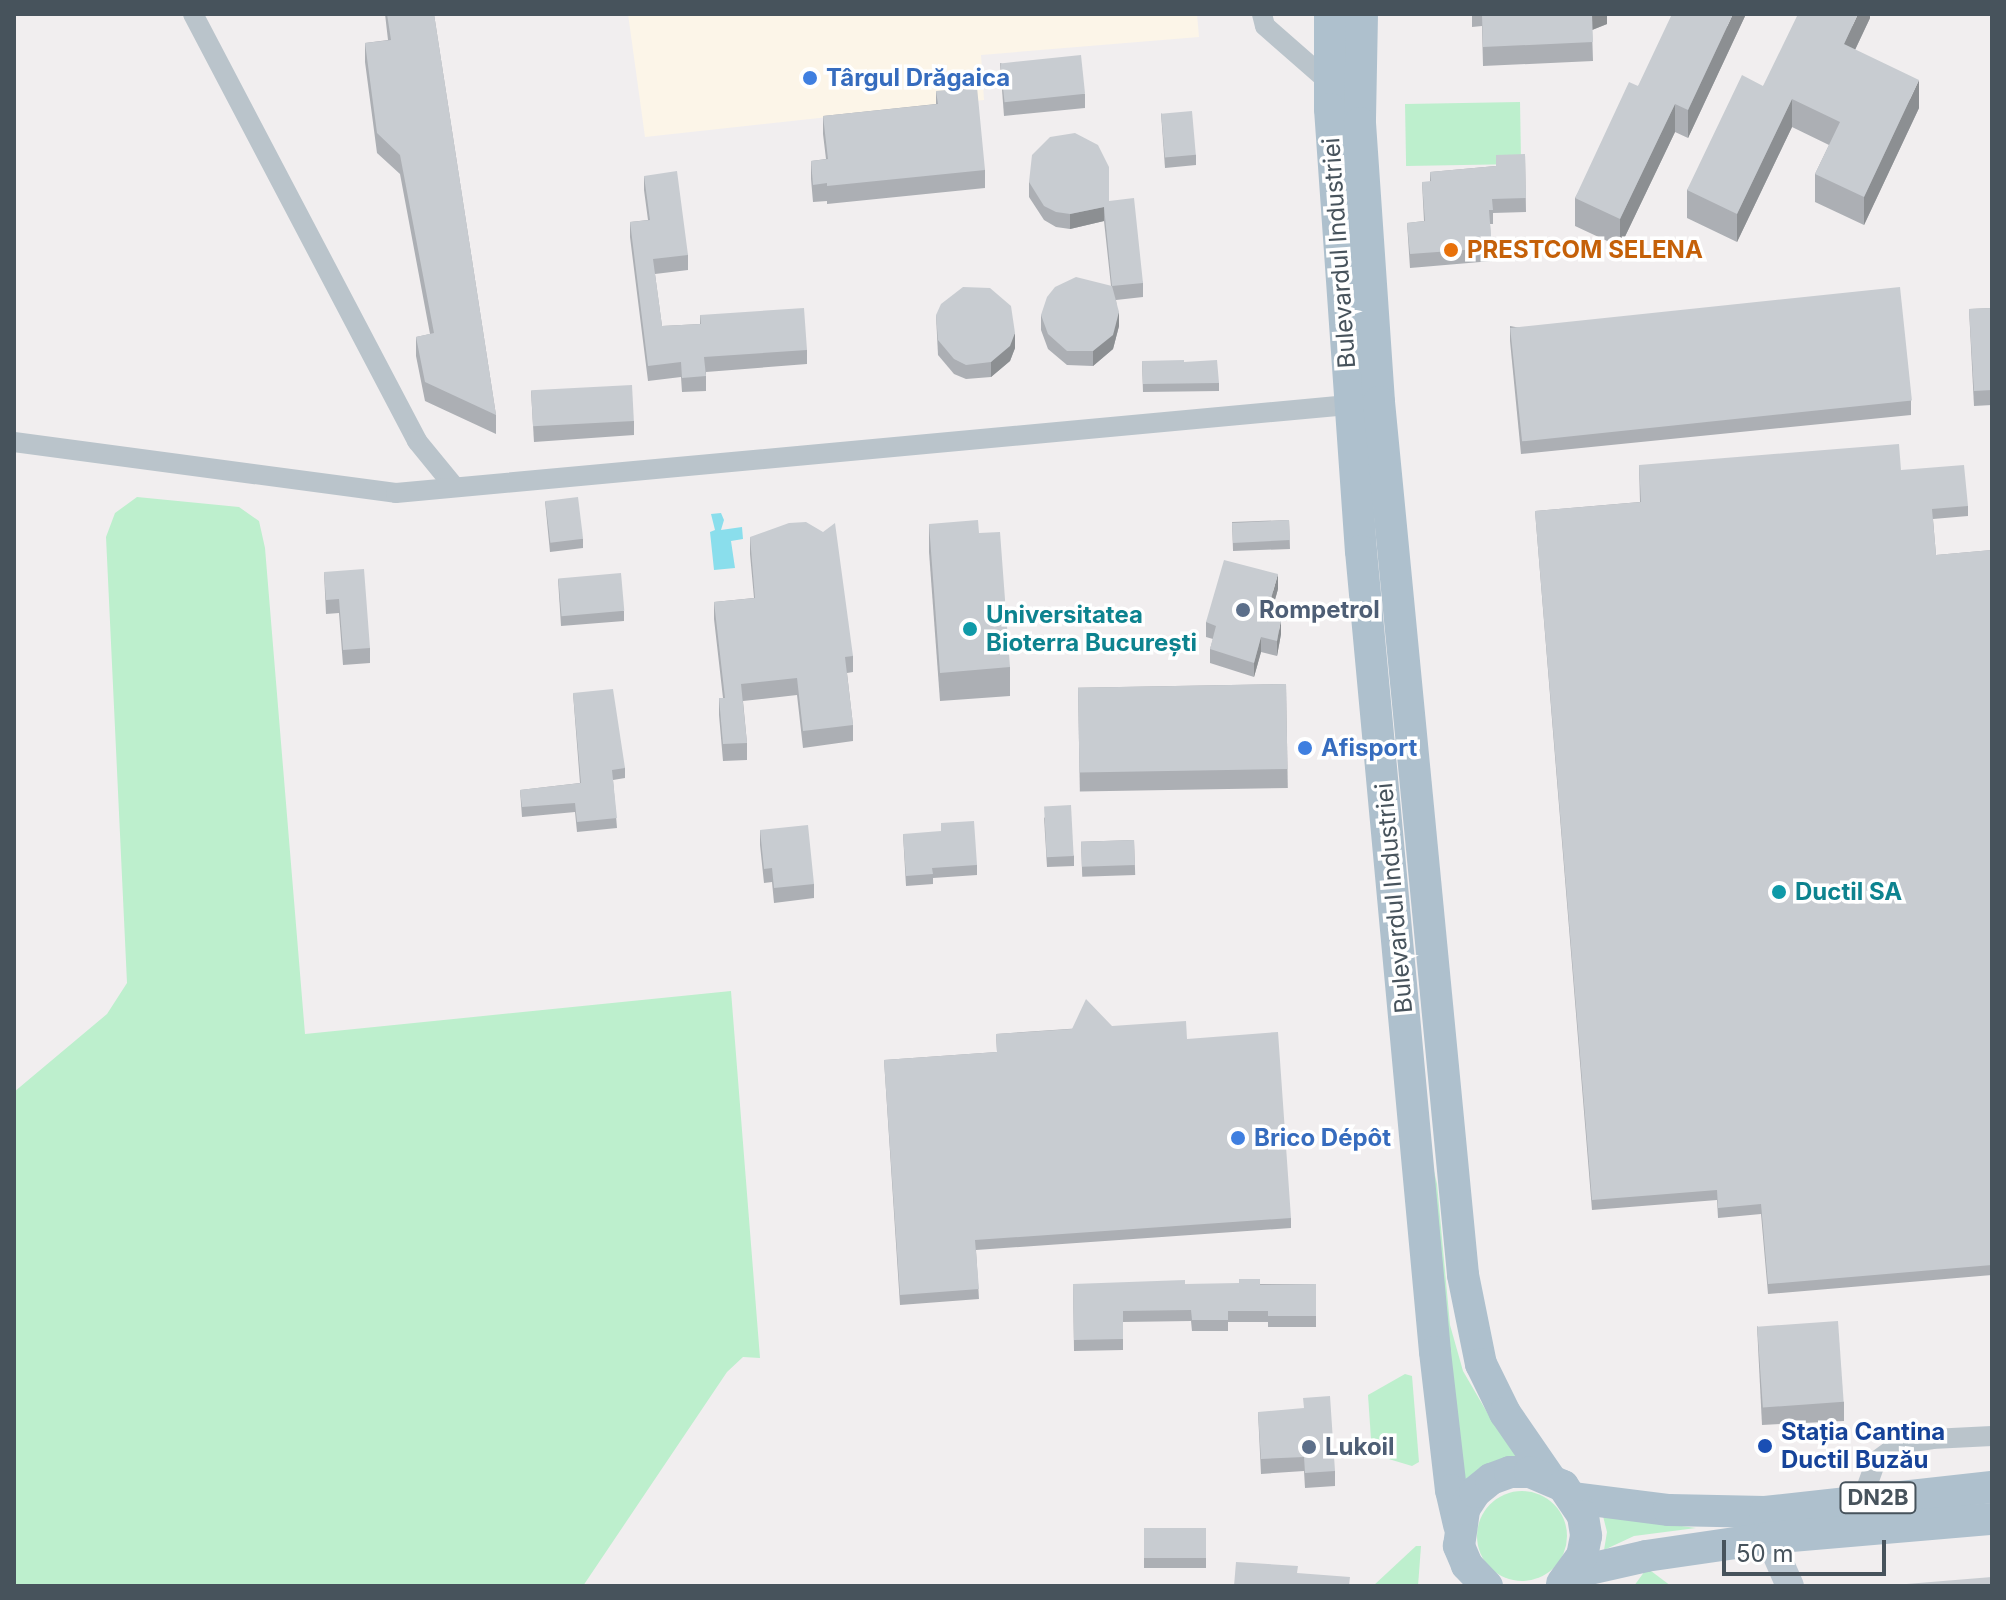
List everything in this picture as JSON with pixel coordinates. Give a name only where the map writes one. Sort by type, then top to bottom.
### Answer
[{"type":"main road","name":"Bulevardul Industriei","points":[[1330,14],[1329,82],[1471,1330],[1491,1386],[1549,1477],[1574,1498]]},
{"type":"main road","name":"Bulevardul Industriei","points":[[1362,14],[1360,123],[1364,403],[1435,1352],[1459,1536]]},
{"type":"main road","points":[[1454,1586],[1459,1536],[1475,1492],[1491,1479],[1520,1472],[1549,1477]]},
{"type":"main road","name":"DN2B","points":[[1565,1580],[1862,1500],[1992,1487]]},
{"type":"main road","name":"DN2B","points":[[1574,1498],[1767,1525],[1992,1519]]},
{"type":"main road","name":"DN2B","points":[[1565,1580],[1582,1556],[1586,1536],[1583,1516],[1574,1498]]},
{"type":"main road","points":[[1767,1525],[1790,1586]]},
{"type":"main road","points":[[1459,1536],[1467,1565],[1487,1586]]},
{"type":"street","points":[[193,14],[417,441],[453,485]]},
{"type":"street","points":[[1262,14],[1265,26],[1329,82]]},
{"type":"street","points":[[14,442],[396,493],[453,485],[1364,403]]},
{"type":"street","points":[[1862,1500],[1876,1461],[1905,1443],[1992,1436]]},
{"type":"shaded area","name":"Târgul Drăgaica","points":[[628,14],[1197,14],[1199,37],[981,55],[984,100],[645,137]]},
{"type":"green space","points":[[1520,102],[1521,164],[1406,166],[1405,104]]},
{"type":"green space","points":[[137,497],[239,507],[259,521],[265,548],[305,1034],[731,991],[760,1358],[743,1357],[727,1372],[583,1586],[14,1586],[14,1092],[107,1014],[127,983],[106,537],[115,513]]},
{"type":"green space","points":[[1424,1128],[1437,1184],[1450,1325],[1463,1371],[1488,1414],[1535,1465],[1464,1494]]},
{"type":"green space","points":[[1405,1374],[1412,1376],[1419,1462],[1412,1466],[1372,1454],[1368,1395]]},
{"type":"green space","points":[[1522,1491],[1539,1495],[1554,1504],[1563,1519],[1567,1536],[1563,1553],[1554,1568],[1539,1577],[1522,1581],[1505,1577],[1490,1568],[1481,1553],[1477,1536],[1481,1519],[1490,1504],[1505,1495]]},
{"type":"green space","points":[[1603,1516],[1696,1528],[1634,1536],[1604,1550],[1607,1532]]},
{"type":"green space","points":[[1416,1546],[1421,1546],[1418,1586],[1373,1586]]},
{"type":"green space","points":[[1647,1568],[1671,1586],[1634,1586]]},
{"type":"water","points":[[721,513],[724,520],[721,530],[742,527],[743,539],[731,541],[735,568],[714,570],[710,532],[715,530],[711,514]]},
{"type":"building","points":[[387,14],[434,14],[496,415],[425,382],[416,337],[434,333],[400,155],[377,133],[365,43],[391,40]]},
{"type":"building","points":[[1482,14],[1592,14],[1593,42],[1483,47]]},
{"type":"building","points":[[1672,14],[1733,14],[1688,110],[1675,104],[1620,219],[1575,198],[1629,82],[1638,86]]},
{"type":"building","points":[[1798,14],[1858,14],[1844,44],[1919,80],[1864,197],[1815,174],[1840,122],[1792,99],[1737,214],[1687,190],[1742,75],[1763,86]]},
{"type":"building","points":[[1081,55],[1085,94],[1005,102],[1000,63]]},
{"type":"building","points":[[977,87],[985,170],[813,185],[811,161],[828,159],[823,116],[938,104],[936,91]]},
{"type":"building","points":[[1192,111],[1196,155],[1165,158],[1161,114]]},
{"type":"building","points":[[1075,133],[1098,145],[1109,167],[1109,201],[1134,198],[1143,283],[1112,286],[1104,207],[1070,214],[1056,212],[1044,206],[1029,182],[1032,155],[1050,137]]},
{"type":"building","points":[[1525,154],[1526,198],[1492,199],[1493,210],[1489,210],[1492,248],[1410,254],[1407,223],[1425,221],[1422,182],[1431,181],[1430,172],[1496,166],[1496,155]]},
{"type":"building","points":[[677,171],[688,255],[653,259],[662,326],[701,324],[700,315],[804,308],[807,350],[704,357],[706,376],[682,378],[681,362],[648,366],[630,222],[650,220],[644,176]]},
{"type":"building","points":[[1076,277],[1112,286],[1119,312],[1113,335],[1093,351],[1067,351],[1048,334],[1041,315],[1047,297],[1055,287]]},
{"type":"building","points":[[963,287],[990,288],[1011,306],[1015,333],[1010,346],[991,362],[966,365],[954,359],[938,340],[936,315],[941,304]]},
{"type":"building","points":[[1900,287],[1912,400],[1522,441],[1510,328]]},
{"type":"building","points":[[1992,308],[1992,390],[1974,391],[1969,309]]},
{"type":"building","points":[[1217,360],[1219,383],[1143,384],[1142,361]]},
{"type":"building","points":[[632,385],[634,421],[533,426],[531,390]]},
{"type":"building","name":"Ductil SA","points":[[1899,444],[1901,470],[1964,465],[1968,506],[1932,509],[1936,555],[1992,550],[1992,1265],[1768,1284],[1761,1204],[1718,1208],[1717,1190],[1592,1200],[1535,511],[1641,502],[1639,465]]},
{"type":"building","points":[[578,497],[583,539],[550,543],[545,501]]},
{"type":"building","name":"Universitatea Bioterra București","points":[[978,520],[979,533],[1000,532],[1010,667],[940,673],[929,524]]},
{"type":"building","points":[[1289,520],[1290,540],[1233,543],[1232,523]]},
{"type":"building","points":[[806,522],[823,532],[835,523],[853,656],[845,657],[853,725],[803,731],[797,678],[741,684],[747,743],[723,744],[719,698],[725,698],[714,602],[755,598],[750,537],[789,523]]},
{"type":"building","name":"Rompetrol","points":[[1224,560],[1278,574],[1266,616],[1281,620],[1277,641],[1261,637],[1254,663],[1210,649],[1216,626],[1206,622]]},
{"type":"building","points":[[364,569],[370,648],[343,650],[339,599],[326,600],[324,572]]},
{"type":"building","points":[[621,573],[624,611],[562,616],[558,578]]},
{"type":"building","points":[[1286,684],[1287,769],[1080,773],[1078,688]]},
{"type":"building","points":[[613,689],[625,768],[612,770],[617,818],[577,822],[575,803],[522,807],[520,790],[581,783],[573,693]]},
{"type":"building","points":[[1071,805],[1074,856],[1047,857],[1044,806]]},
{"type":"building","points":[[974,821],[977,865],[932,868],[933,874],[906,876],[903,834],[941,831],[941,823]]},
{"type":"building","points":[[808,825],[814,884],[774,888],[772,868],[764,869],[760,830]]},
{"type":"building","points":[[1134,840],[1135,865],[1082,867],[1081,842]]},
{"type":"building","points":[[1086,999],[1112,1026],[1186,1021],[1187,1039],[1278,1032],[1291,1218],[975,1240],[979,1289],[900,1295],[884,1060],[997,1052],[996,1034],[1072,1029]]},
{"type":"building","points":[[1239,1279],[1260,1279],[1260,1285],[1316,1284],[1316,1316],[1268,1316],[1268,1311],[1228,1311],[1228,1320],[1192,1320],[1191,1310],[1123,1311],[1123,1339],[1074,1340],[1073,1284],[1185,1280],[1185,1284],[1239,1283]]},
{"type":"building","points":[[1838,1321],[1844,1402],[1763,1407],[1757,1327]]},
{"type":"building","points":[[1330,1396],[1335,1471],[1305,1473],[1304,1457],[1261,1459],[1258,1412],[1304,1408],[1303,1398]]},
{"type":"building","points":[[1144,1528],[1206,1528],[1206,1558],[1144,1558]]},
{"type":"building","points":[[1236,1562],[1298,1566],[1297,1573],[1350,1577],[1349,1586],[1234,1586]]},
{"type":"building","points":[[1992,1577],[1992,1586],[1882,1586]]},
{"type":"place","name":"Târgul Drăgaica","points":[[810,78]]},
{"type":"place","name":"PRESTCOM SELENA","points":[[1451,250]]},
{"type":"place","name":"Rompetrol","points":[[1243,610]]},
{"type":"place","name":"Universitatea Bioterra București","points":[[970,629]]},
{"type":"place","name":"Afisport","points":[[1305,748]]},
{"type":"place","name":"Ductil SA","points":[[1779,892]]},
{"type":"place","name":"Brico Dépôt","points":[[1238,1138]]},
{"type":"place","name":"Stația Cantina Ductil Buzău","points":[[1765,1446]]},
{"type":"place","name":"Lukoil","points":[[1309,1447]]}]
